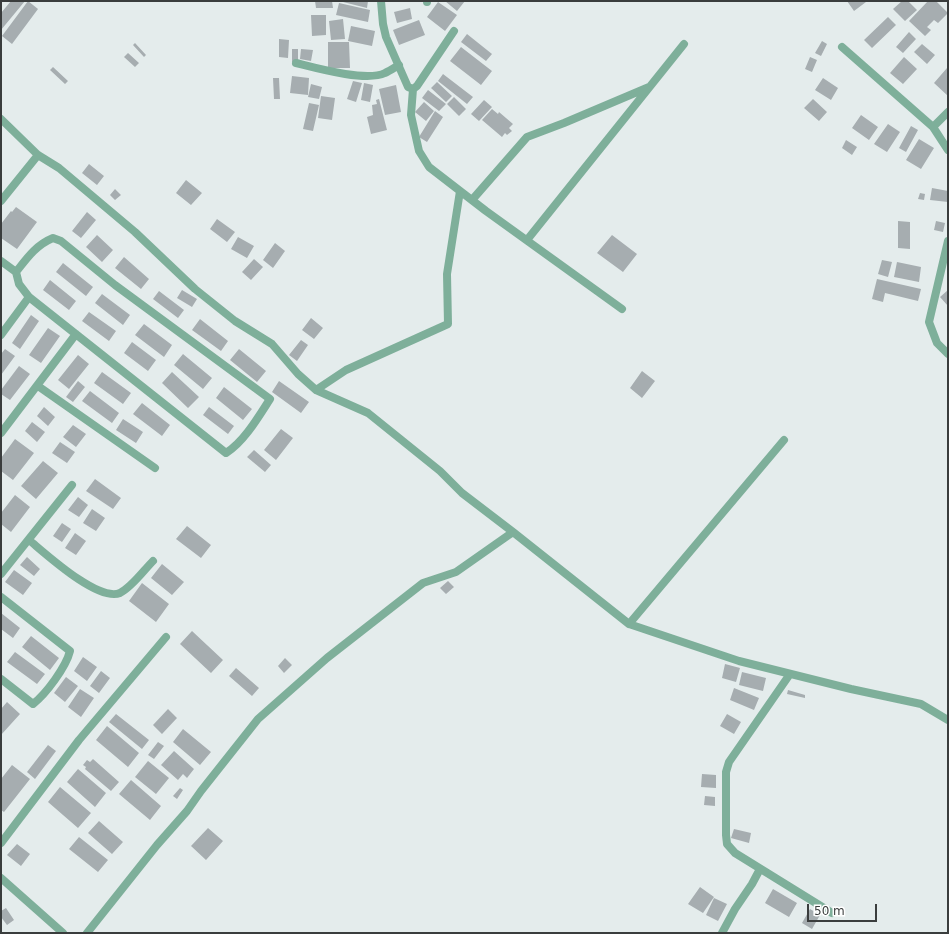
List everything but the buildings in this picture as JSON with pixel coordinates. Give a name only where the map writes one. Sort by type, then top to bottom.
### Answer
[{"type":"street","points":[[381,1],[386,37],[408,87],[413,89]]},
{"type":"street","points":[[454,32],[425,75],[413,89],[411,115],[419,151],[429,167],[622,309]]},
{"type":"street","points":[[527,240],[684,44]]},
{"type":"street","points":[[842,47],[933,127],[948,150]]},
{"type":"street","points":[[296,63],[334,72],[377,76],[385,74],[399,65]]},
{"type":"street","points":[[472,200],[527,137],[650,87]]},
{"type":"street","points":[[933,127],[948,112]]},
{"type":"street","points":[[1,119],[38,155],[58,168],[135,232],[195,289],[234,321],[272,344],[298,374],[316,390],[368,413],[440,471],[462,493],[629,624],[739,661],[921,704],[948,720]]},
{"type":"street","points":[[1,201],[38,155]]},
{"type":"street","points":[[316,390],[346,370],[448,324],[447,274],[460,191]]},
{"type":"street","points":[[1,261],[16,272],[19,284],[28,296],[226,452],[234,448],[258,418],[270,399],[114,285],[61,241],[53,238],[44,242],[32,252],[16,272]]},
{"type":"street","points":[[948,241],[929,322],[936,343],[948,354]]},
{"type":"street","points":[[1,334],[28,296]]},
{"type":"street","points":[[1,433],[76,334]]},
{"type":"street","points":[[38,386],[155,468]]},
{"type":"street","points":[[629,624],[784,440]]},
{"type":"street","points":[[1,574],[72,485]]},
{"type":"street","points":[[87,933],[157,845],[187,812],[258,719],[327,658],[423,583],[456,572],[513,532]]},
{"type":"street","points":[[29,540],[61,566],[84,582],[98,591],[108,594],[120,592],[127,588],[153,560]]},
{"type":"street","points":[[1,597],[70,651],[67,660],[41,698],[33,704],[1,679]]},
{"type":"street","points":[[1,843],[79,740],[166,637]]},
{"type":"street","points":[[790,674],[729,762],[726,772],[726,835],[728,844],[735,853],[832,913]]},
{"type":"street","points":[[722,933],[735,908],[752,884],[760,869]]},
{"type":"street","points":[[1,878],[63,933]]}]
